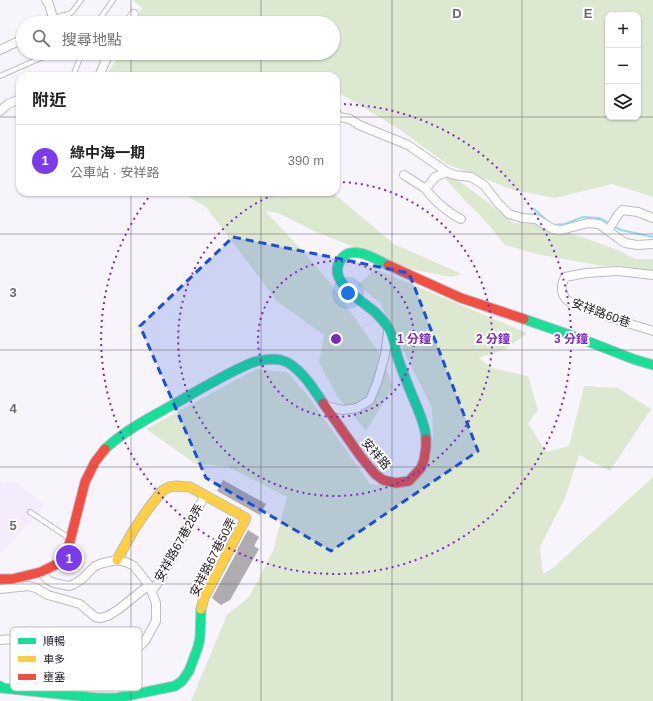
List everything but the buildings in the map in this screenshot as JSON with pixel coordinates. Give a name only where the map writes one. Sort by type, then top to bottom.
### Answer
[{"type":"street","points":[[46,0],[49,4],[50,16]]},
{"type":"street","points":[[0,50],[16,42]]},
{"type":"street","points":[[101,72],[106,60]]},
{"type":"street","points":[[0,111],[8,104],[16,101]]},
{"type":"street","points":[[340,117],[350,119],[360,125],[408,145],[447,172],[454,175],[471,177],[484,185],[509,214],[522,218],[536,219],[553,229],[561,230],[588,223],[599,224],[625,243],[637,245],[653,244]]},
{"type":"street","points":[[426,188],[435,178],[447,172]]},
{"type":"street","points":[[404,175],[426,188],[430,195],[453,215],[461,219]]},
{"type":"street","points":[[608,231],[622,210],[638,212],[653,218]]},
{"type":"street","name":"安祥路","points":[[0,579],[12,579],[41,572],[57,564],[64,557],[71,540],[85,482],[95,462],[105,449],[117,438],[218,379],[252,363],[263,360],[281,360],[292,365],[299,372],[326,406],[360,457],[375,474],[383,480],[396,483],[409,481],[421,468],[424,460],[426,434],[398,359],[389,329],[376,312],[343,285],[339,277],[338,265],[342,258],[347,254],[354,252],[362,253],[461,298],[587,340],[633,359],[653,365]]},
{"type":"street","name":"安祥路60巷","points":[[653,275],[618,271],[586,273],[565,277],[561,284],[562,293],[567,301],[593,312],[653,331]]},
{"type":"street","points":[[326,406],[343,410],[357,408],[370,400],[377,383],[385,355],[389,329]]},
{"type":"street","points":[[117,560],[151,503],[161,492],[169,487],[180,486],[190,487],[205,495]]},
{"type":"street","name":"安祥路67巷50弄","points":[[30,691],[97,698],[117,698],[175,686],[182,681],[189,671],[198,647],[200,638],[201,610],[204,598],[246,518],[205,495]]},
{"type":"street","name":"安祥路67巷28弄","points":[[0,589],[28,586],[36,588],[48,596],[80,604],[95,617],[101,618],[108,616],[150,588],[162,577],[205,495]]},
{"type":"street","points":[[41,572],[48,580],[54,583],[69,586],[82,579],[95,566],[103,563],[117,560],[134,566],[150,588],[156,603],[156,621],[142,644]]},
{"type":"street","points":[[0,640],[10,639]]},
{"type":"street","name":"安祥路67巷50弄","points":[[0,686],[2,688],[10,689]]},
{"type":"lane","points":[[63,16],[72,12],[81,0]]},
{"type":"lane","points":[[102,16],[113,0]]},
{"type":"lane","points":[[0,76],[36,60]]},
{"type":"lane","points":[[75,72],[79,60]]},
{"type":"lane","points":[[30,512],[71,540]]},
{"type":"highlighted area","points":[[233,237],[409,273],[478,451],[331,551],[206,478],[140,326]]},
{"type":"shaded area","points":[[0,477],[2,483],[14,481],[45,506],[0,553]]},
{"type":"green space","points":[[133,0],[653,0],[653,197],[612,184],[555,198],[514,190],[447,164],[399,129],[340,93],[340,72],[108,72],[116,60],[340,60],[340,16],[138,16],[142,8]]},
{"type":"green space","points":[[443,176],[454,177],[513,223],[545,224],[618,250],[635,259],[653,259],[653,272],[596,265],[537,254],[505,245],[481,216]]},
{"type":"green space","points":[[187,196],[337,196],[394,244],[462,274],[451,277],[411,269],[316,232],[278,213],[265,211],[330,283],[380,354],[393,387],[366,431],[337,396],[319,362],[324,335],[277,301],[206,207]]},
{"type":"green space","points":[[375,269],[527,333],[506,349],[479,358],[492,368],[528,376],[538,410],[528,423],[546,452],[569,446],[584,386],[618,388],[651,409],[610,471],[579,455],[565,498],[540,547],[543,574],[554,567],[653,477],[653,701],[191,701],[227,615],[249,597],[273,551],[287,497],[226,466],[196,464],[146,429],[256,369],[287,372],[308,396],[370,484],[405,487],[422,474],[433,437],[432,408],[380,303],[358,285]]},
{"type":"waterway","points":[[534,209],[552,225],[565,224],[583,217],[599,218],[609,223]]},
{"type":"waterway","points":[[613,226],[621,230],[653,237]]},
{"type":"traffic: fast","points":[[388,265],[372,257],[353,252],[343,257],[338,265],[338,273],[346,288],[375,312],[385,322],[389,329],[402,370],[423,423],[426,439]]},
{"type":"traffic: fast","points":[[524,319],[653,365]]},
{"type":"traffic: fast","points":[[105,449],[121,436],[148,419],[222,377],[241,367],[258,361],[274,359],[287,362],[305,378],[323,403]]},
{"type":"traffic: fast","points":[[30,691],[97,698],[117,698],[175,686],[182,681],[189,671],[198,647],[200,638],[201,609]]},
{"type":"traffic: fast","points":[[0,686],[2,688],[10,689]]},
{"type":"traffic: slow","points":[[117,560],[133,531],[148,509],[162,491],[169,487],[190,487],[246,518],[204,598],[201,609]]},
{"type":"traffic: jam","points":[[388,265],[461,298],[524,319]]},
{"type":"traffic: jam","points":[[323,403],[361,457],[375,474],[383,480],[396,483],[409,481],[421,468],[424,460],[426,439]]},
{"type":"traffic: jam","points":[[0,579],[12,579],[41,572],[57,564],[64,557],[69,545],[85,482],[95,462],[105,449]]},
{"type":"place","name":"綠中海一期","points":[[69,558]]}]
